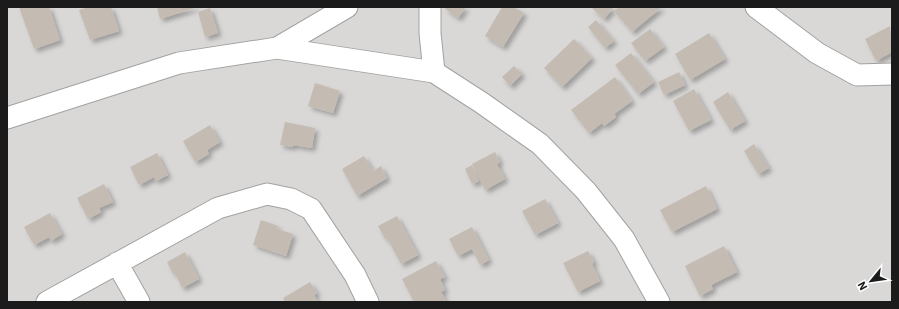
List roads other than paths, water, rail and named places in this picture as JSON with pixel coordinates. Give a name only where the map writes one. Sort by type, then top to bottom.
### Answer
[{"type":"street","points":[[277,48],[347,7]]},
{"type":"street","points":[[430,7],[430,32],[434,72]]},
{"type":"street","points":[[756,7],[817,53],[857,75],[892,74]]},
{"type":"street","points":[[7,118],[180,63],[277,48],[434,72],[482,103],[540,144],[586,191],[624,239],[659,302]]},
{"type":"street","points":[[47,302],[218,208],[267,194],[290,199],[311,209],[355,275],[368,302]]},
{"type":"street","points":[[117,263],[139,302]]}]
